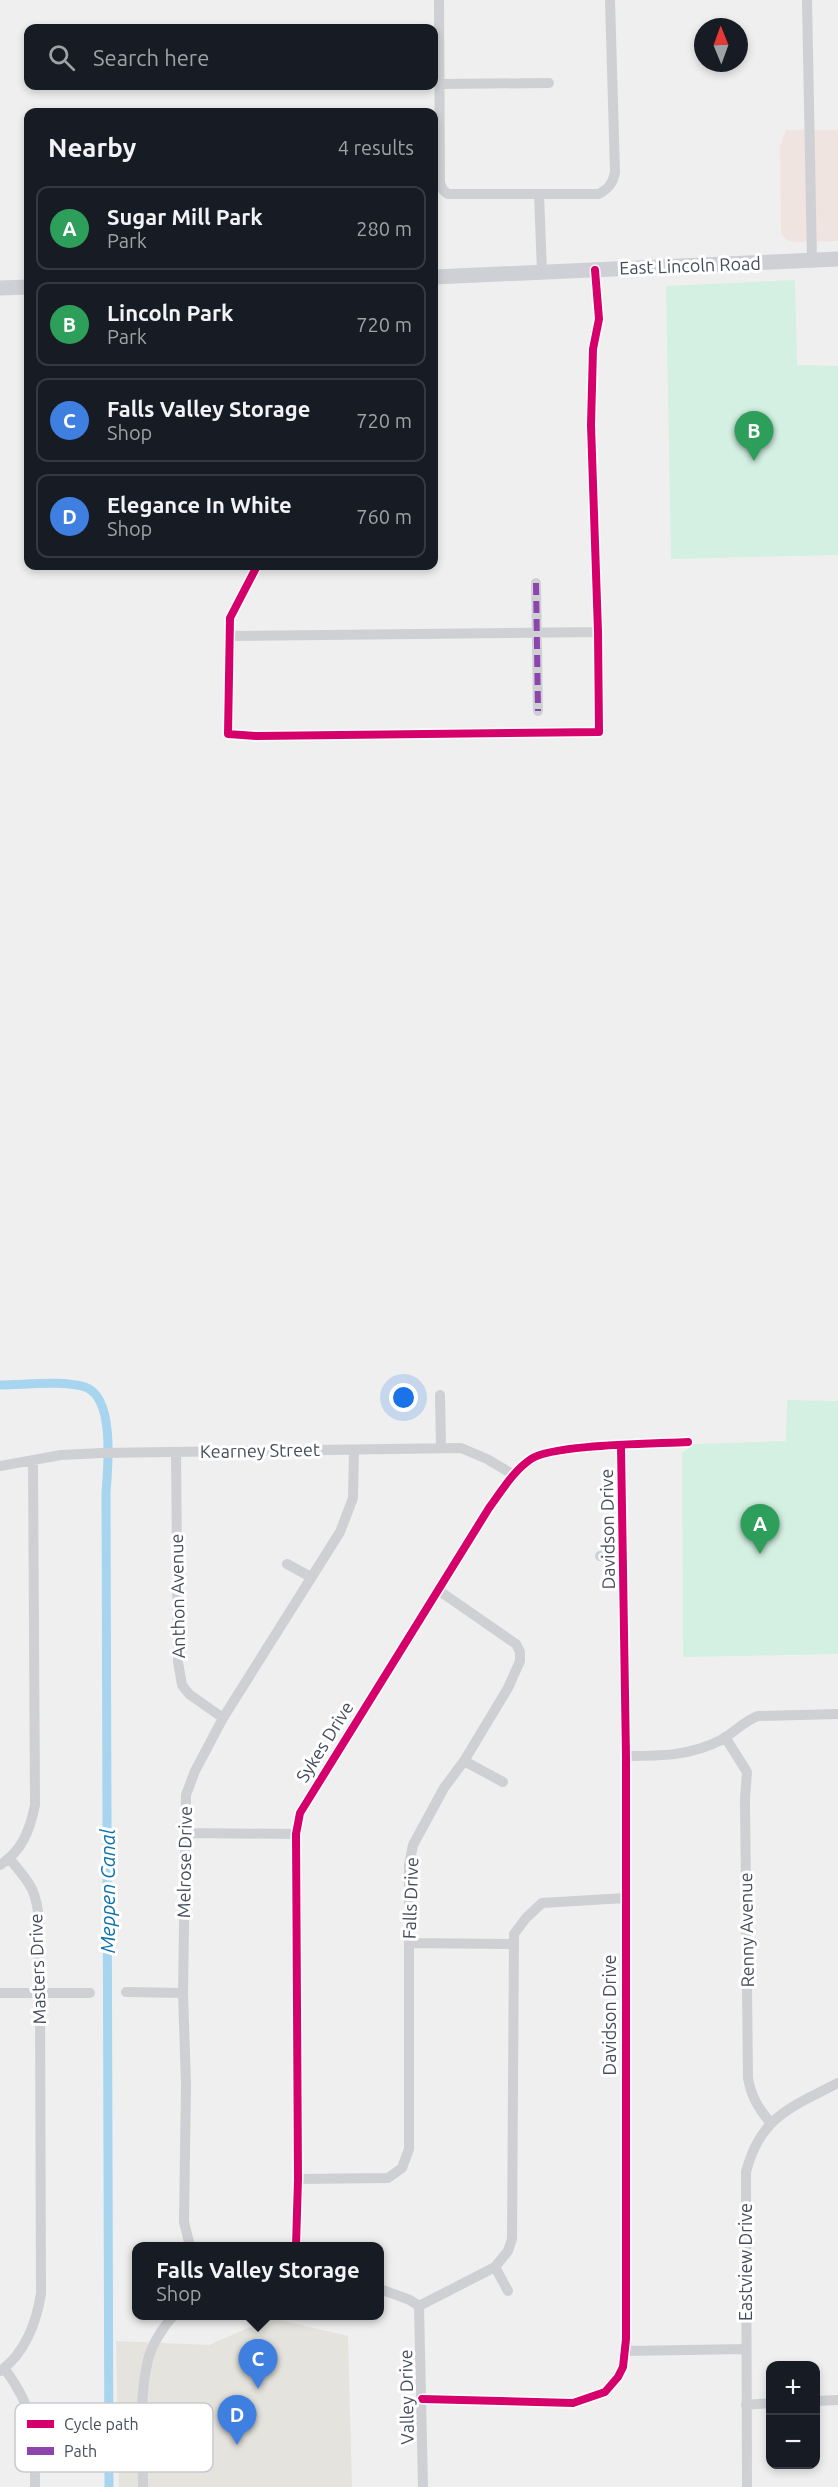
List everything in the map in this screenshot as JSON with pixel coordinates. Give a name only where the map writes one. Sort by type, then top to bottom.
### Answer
[{"type":"main road","name":"East Lincoln Road","points":[[438,277],[838,260]]},
{"type":"main road","points":[[0,288],[24,287]]},
{"type":"street","points":[[439,0],[440,183],[448,194],[599,194],[613,182],[615,146],[610,0]]},
{"type":"street","points":[[807,0],[812,261]]},
{"type":"street","points":[[440,84],[549,83]]},
{"type":"street","points":[[539,194],[542,272]]},
{"type":"street","points":[[255,570],[230,618],[228,734],[599,732],[591,425],[593,349],[599,319],[595,270]]},
{"type":"street","points":[[536,583],[538,711]]},
{"type":"street","points":[[230,636],[598,632]]},
{"type":"street","points":[[441,1395],[441,1448]]},
{"type":"street","name":"Sykes Drive","points":[[296,2242],[298,2179],[296,1834],[300,1813],[489,1508],[514,1475],[531,1459],[543,1454],[567,1450],[688,1442]]},
{"type":"street","name":"Davidson Drive","points":[[422,2399],[573,2403],[605,2392],[623,2367],[626,2351],[626,1756],[621,1446]]},
{"type":"street","name":"Kearney Street","points":[[0,1466],[60,1455],[101,1453],[461,1448],[487,1459],[514,1475]]},
{"type":"street","name":"Melrose Drive","points":[[189,2242],[184,2222],[186,2084],[183,1993],[186,1795],[195,1771],[223,1718],[340,1532],[353,1498],[354,1450]]},
{"type":"street","name":"Anthon Avenue","points":[[176,1452],[178,1662],[182,1685],[189,1694],[223,1718]]},
{"type":"street","name":"Masters Drive","points":[[2,2370],[27,2339],[38,2312],[40,2293],[40,2018],[34,1897],[31,1888],[5,1862],[24,1841],[35,1805],[33,1461]]},
{"type":"street","points":[[600,1556],[623,1557]]},
{"type":"street","points":[[287,1564],[311,1577]]},
{"type":"street","name":"Falls Drive","points":[[298,2179],[388,2178],[402,2168],[409,2149],[409,1865],[413,1845],[444,1788],[464,1761],[508,1688],[520,1661],[520,1652],[516,1644],[438,1590]]},
{"type":"street","points":[[626,1756],[675,1755],[699,1750],[725,1737],[747,1719],[758,1716],[838,1714]]},
{"type":"street","name":"Renny Avenue","points":[[725,1737],[747,1772],[745,1799],[748,2078],[750,2092],[770,2122]]},
{"type":"street","points":[[464,1761],[502,1782]]},
{"type":"street","points":[[185,1833],[296,1834]]},
{"type":"street","points":[[384,2290],[410,2300],[419,2306],[495,2267],[508,2251],[512,2239],[514,1935],[526,1918],[542,1903],[625,1898]]},
{"type":"street","points":[[409,1943],[513,1944]]},
{"type":"street","points":[[126,1992],[183,1993]]},
{"type":"street","points":[[0,1993],[90,1993]]},
{"type":"street","name":"Eastview Drive","points":[[747,2487],[746,2172],[750,2156],[770,2122],[838,2083]]},
{"type":"street","points":[[495,2267],[508,2291]]},
{"type":"street","name":"Valley Drive","points":[[419,2306],[423,2487]]},
{"type":"street","points":[[144,2403],[148,2359],[157,2338],[170,2320]]},
{"type":"street","points":[[626,2351],[746,2349]]},
{"type":"street","points":[[2,2370],[18,2386],[25,2403]]},
{"type":"street","points":[[820,2401],[838,2400]]},
{"type":"street","points":[[746,2405],[766,2403]]},
{"type":"street","points":[[35,2472],[35,2487]]},
{"type":"shaded area","points":[[786,130],[838,130],[838,241],[792,242],[785,239],[781,233],[780,147]]},
{"type":"shaded area","points":[[266,2320],[280,2320],[348,2336],[352,2487],[119,2487],[119,2472],[213,2472],[213,2403],[117,2403],[116,2341],[209,2345]]},
{"type":"green space","points":[[795,280],[797,365],[838,366],[838,555],[671,559],[666,286]]},
{"type":"green space","points":[[787,1400],[838,1401],[838,1654],[683,1657],[682,1453],[695,1444],[786,1441]]},
{"type":"waterway","name":"Meppen Canal","points":[[0,1385],[54,1383],[85,1387],[95,1393],[101,1404],[108,1434],[106,1492],[109,2403]]},
{"type":"waterway","name":"Meppen Canal","points":[[109,2472],[109,2487]]},
{"type":"marked path","points":[[536,583],[538,711]]},
{"type":"cycle path","points":[[255,570],[230,618],[228,734],[256,736],[599,732],[591,425],[593,349],[599,319],[595,270]]},
{"type":"cycle path","points":[[296,2242],[298,2179],[296,1834],[300,1813],[489,1508],[519,1469],[531,1459],[560,1450],[688,1442]]},
{"type":"cycle path","points":[[422,2399],[573,2403],[605,2392],[623,2367],[626,2339],[626,1756],[621,1446]]},
{"type":"place","name":"Lincoln Park","points":[[754,461]]},
{"type":"place","name":"Sugar Mill Park","points":[[760,1554]]},
{"type":"place","name":"Falls Valley Storage","points":[[258,2389]]},
{"type":"place","name":"Elegance In White","points":[[237,2445]]}]
